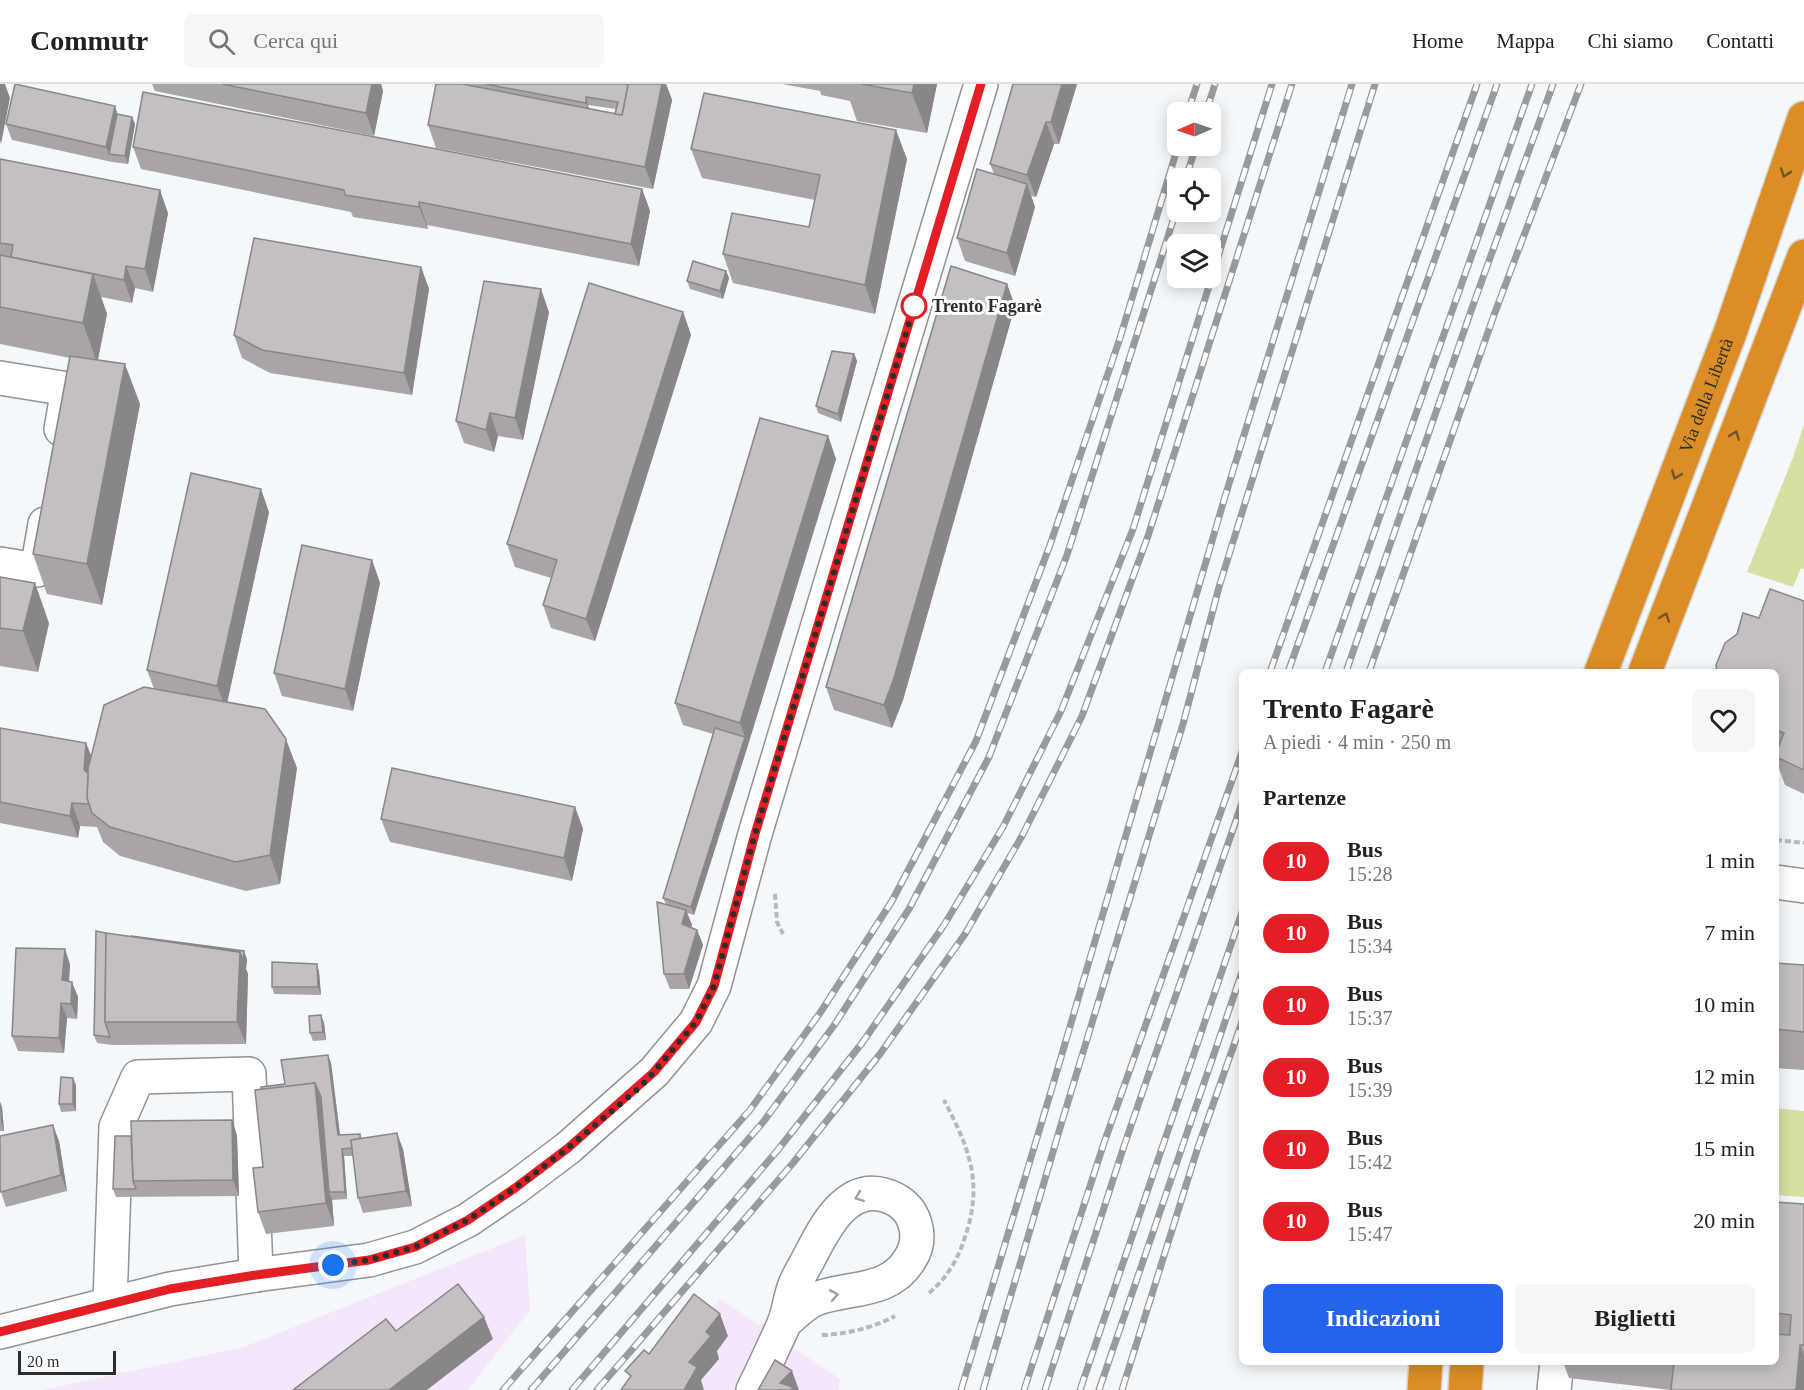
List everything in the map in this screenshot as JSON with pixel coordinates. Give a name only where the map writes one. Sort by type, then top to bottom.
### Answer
[{"type":"highway","name":"Via della Libertà","points":[[1602,669],[1730,333],[1804,118]]},
{"type":"highway","points":[[1647,669],[1804,256]]},
{"type":"highway","points":[[1424,1390],[1425,1365]]},
{"type":"highway","points":[[1465,1390],[1467,1365]]},
{"type":"street","points":[[0,1332],[170,1289],[369,1260],[415,1247],[468,1220],[568,1148],[639,1088],[696,1022],[716,976],[755,834],[981,84]]},
{"type":"street","points":[[0,378],[68,389],[56,457]]},
{"type":"street","points":[[0,564],[37,570],[51,491]]},
{"type":"street","points":[[1779,882],[1804,886]]},
{"type":"street","points":[[110,1304],[116,1127],[138,1077],[249,1074],[256,1275]]},
{"type":"street","points":[[753,1390],[779,1335]]},
{"type":"street","points":[[1554,1390],[1557,1365]]},
{"type":"path","points":[[1779,840],[1804,843]]},
{"type":"shaded area","points":[[525,1235],[530,1310],[468,1390],[42,1390],[244,1347]]},
{"type":"shaded area","points":[[720,1299],[840,1379],[839,1390],[638,1390]]},
{"type":"green space","points":[[1804,424],[1804,569],[1801,568],[1793,587],[1747,572],[1794,455]]},
{"type":"green space","points":[[1779,1108],[1804,1111],[1804,1197],[1779,1195]]},
{"type":"building","points":[[15,84],[115,106],[106,147],[6,124]]},
{"type":"building","points":[[222,84],[372,84],[366,113]]},
{"type":"building","points":[[436,84],[462,84],[622,115],[628,84],[662,84],[645,167],[428,125]]},
{"type":"building","points":[[485,84],[628,85],[622,115],[615,114],[618,102],[586,97],[586,103]]},
{"type":"building","points":[[861,84],[914,84],[912,93]]},
{"type":"building","points":[[1013,84],[1062,84],[1051,122],[1046,122],[1027,175],[990,164]]},
{"type":"building","points":[[143,92],[642,189],[631,244],[419,202],[419,207],[345,195],[344,190],[133,147]]},
{"type":"building","points":[[704,93],[896,130],[865,285],[723,254],[732,213],[809,227],[820,175],[691,149]]},
{"type":"building","points":[[117,114],[132,117],[125,156],[109,154]]},
{"type":"building","points":[[0,159],[160,190],[145,269],[126,266],[124,280],[11,257],[13,245],[0,243]]},
{"type":"building","points":[[977,169],[1027,184],[1007,253],[957,238]]},
{"type":"building","points":[[254,238],[421,267],[404,373],[262,350],[234,335]]},
{"type":"building","points":[[0,255],[93,274],[83,323],[0,307]]},
{"type":"building","points":[[693,261],[726,271],[720,291],[687,281]]},
{"type":"building","points":[[951,266],[1007,284],[894,678],[884,705],[826,687]]},
{"type":"building","points":[[484,281],[541,289],[515,418],[490,413],[486,430],[456,421]]},
{"type":"building","points":[[589,283],[683,312],[586,619],[543,605],[557,560],[507,544]]},
{"type":"building","points":[[832,351],[854,354],[838,414],[816,406]]},
{"type":"building","points":[[70,356],[125,364],[87,564],[33,554]]},
{"type":"building","points":[[760,418],[828,436],[740,723],[675,703]]},
{"type":"building","points":[[191,473],[261,489],[217,686],[147,670]]},
{"type":"building","points":[[302,545],[372,560],[345,689],[274,673]]},
{"type":"building","points":[[0,577],[35,583],[23,631],[0,628]]},
{"type":"building","points":[[1770,589],[1804,601],[1804,770],[1779,758],[1779,746],[1784,733],[1779,731],[1779,669],[1717,669],[1725,643],[1737,634],[1743,613],[1759,618]]},
{"type":"building","points":[[144,687],[265,709],[286,739],[270,855],[236,862],[110,827],[92,813],[87,798],[88,769],[104,705]]},
{"type":"building","points":[[0,728],[86,743],[84,770],[88,773],[87,798],[89,804],[72,803],[70,816],[0,802]]},
{"type":"building","points":[[715,728],[745,737],[691,907],[663,898]]},
{"type":"building","points":[[392,768],[575,807],[564,858],[381,819]]},
{"type":"building","points":[[657,902],[686,910],[682,924],[697,930],[684,974],[664,974]]},
{"type":"building","points":[[96,931],[106,933],[105,1022],[110,1037],[94,1035]]},
{"type":"building","points":[[106,933],[240,952],[237,1022],[105,1022]]},
{"type":"building","points":[[131,936],[244,951],[243,961],[240,952]]},
{"type":"building","points":[[16,948],[65,949],[62,980],[72,982],[71,1004],[61,1003],[59,1038],[12,1036]]},
{"type":"building","points":[[272,962],[317,964],[318,987],[272,987]]},
{"type":"building","points":[[1779,963],[1804,965],[1804,1032],[1779,1029]]},
{"type":"building","points":[[321,1015],[323,1032],[310,1033],[309,1016]]},
{"type":"building","points":[[328,1055],[338,1135],[360,1134],[360,1139],[351,1140],[352,1148],[342,1149],[345,1192],[329,1192],[321,1097],[315,1083],[261,1090],[261,1087],[285,1084],[281,1060]]},
{"type":"building","points":[[61,1077],[73,1078],[73,1104],[59,1104]]},
{"type":"building","points":[[315,1083],[326,1203],[258,1212],[253,1168],[263,1167],[255,1090]]},
{"type":"building","points":[[232,1120],[233,1180],[133,1181],[131,1121]]},
{"type":"building","points":[[53,1125],[61,1175],[1,1192],[0,1136]]},
{"type":"building","points":[[397,1133],[406,1191],[358,1198],[351,1140]]},
{"type":"building","points":[[115,1136],[131,1136],[133,1181],[136,1189],[113,1189]]},
{"type":"building","points":[[1779,1202],[1804,1204],[1804,1345],[1800,1345],[1796,1390],[1671,1390],[1674,1365],[1779,1365],[1779,1334],[1790,1335],[1791,1315],[1779,1313]]},
{"type":"building","points":[[458,1284],[484,1317],[389,1390],[293,1390],[386,1319],[396,1331]]},
{"type":"building","points":[[694,1294],[720,1314],[706,1332],[711,1336],[689,1362],[697,1367],[684,1390],[621,1390],[631,1376],[625,1371],[644,1350],[649,1354]]},
{"type":"building","points":[[775,1360],[792,1371],[780,1383],[793,1387],[791,1390],[758,1390]]},
{"type":"railway","points":[[1191,102],[1197,84]]},
{"type":"railway","points":[[1209,102],[1215,84]]},
{"type":"railway","points":[[572,1390],[777,1151],[862,1043],[944,925],[1003,827],[1061,711],[1133,529],[1272,84]]},
{"type":"railway","points":[[597,1390],[793,1163],[880,1054],[965,934],[1022,836],[1082,716],[1148,536],[1292,84]]},
{"type":"railway","points":[[961,1390],[1224,500],[1352,84]]},
{"type":"railway","points":[[983,1390],[1183,724],[1219,587],[1375,84]]},
{"type":"railway","points":[[1271,669],[1477,84]]},
{"type":"railway","points":[[1289,669],[1497,84]]},
{"type":"railway","points":[[1326,669],[1532,84]]},
{"type":"railway","points":[[1347,669],[1472,308],[1553,84]]},
{"type":"railway","points":[[1370,669],[1494,315],[1581,84]]},
{"type":"railway","points":[[503,1390],[750,1110],[820,1013],[892,901],[976,741],[1050,545],[1120,338],[1175,156]]},
{"type":"railway","points":[[1189,168],[1193,156]]},
{"type":"railway","points":[[531,1390],[764,1121],[835,1024],[909,909],[989,757],[1067,555],[1173,222]]},
{"type":"railway","points":[[1024,1390],[1104,1143],[1239,760]]},
{"type":"railway","points":[[1045,1390],[1124,1146],[1239,812]]},
{"type":"railway","points":[[1080,1390],[1239,921]]},
{"type":"railway","points":[[1099,1390],[1239,981]]},
{"type":"railway","points":[[1122,1390],[1198,1147],[1239,1031]]},
{"type":"bus line","name":"10","points":[[0,1332],[170,1289],[369,1260],[415,1247],[468,1220],[568,1148],[639,1088],[696,1022],[714,986],[755,834],[981,84]]},
{"type":"place","name":"Trento Fagarè","points":[[914,306]]},
{"type":"route","points":[[333,1265],[369,1260],[415,1247],[468,1220],[568,1148],[639,1088],[696,1022],[714,986],[755,834],[916,300],[914,306]]}]
